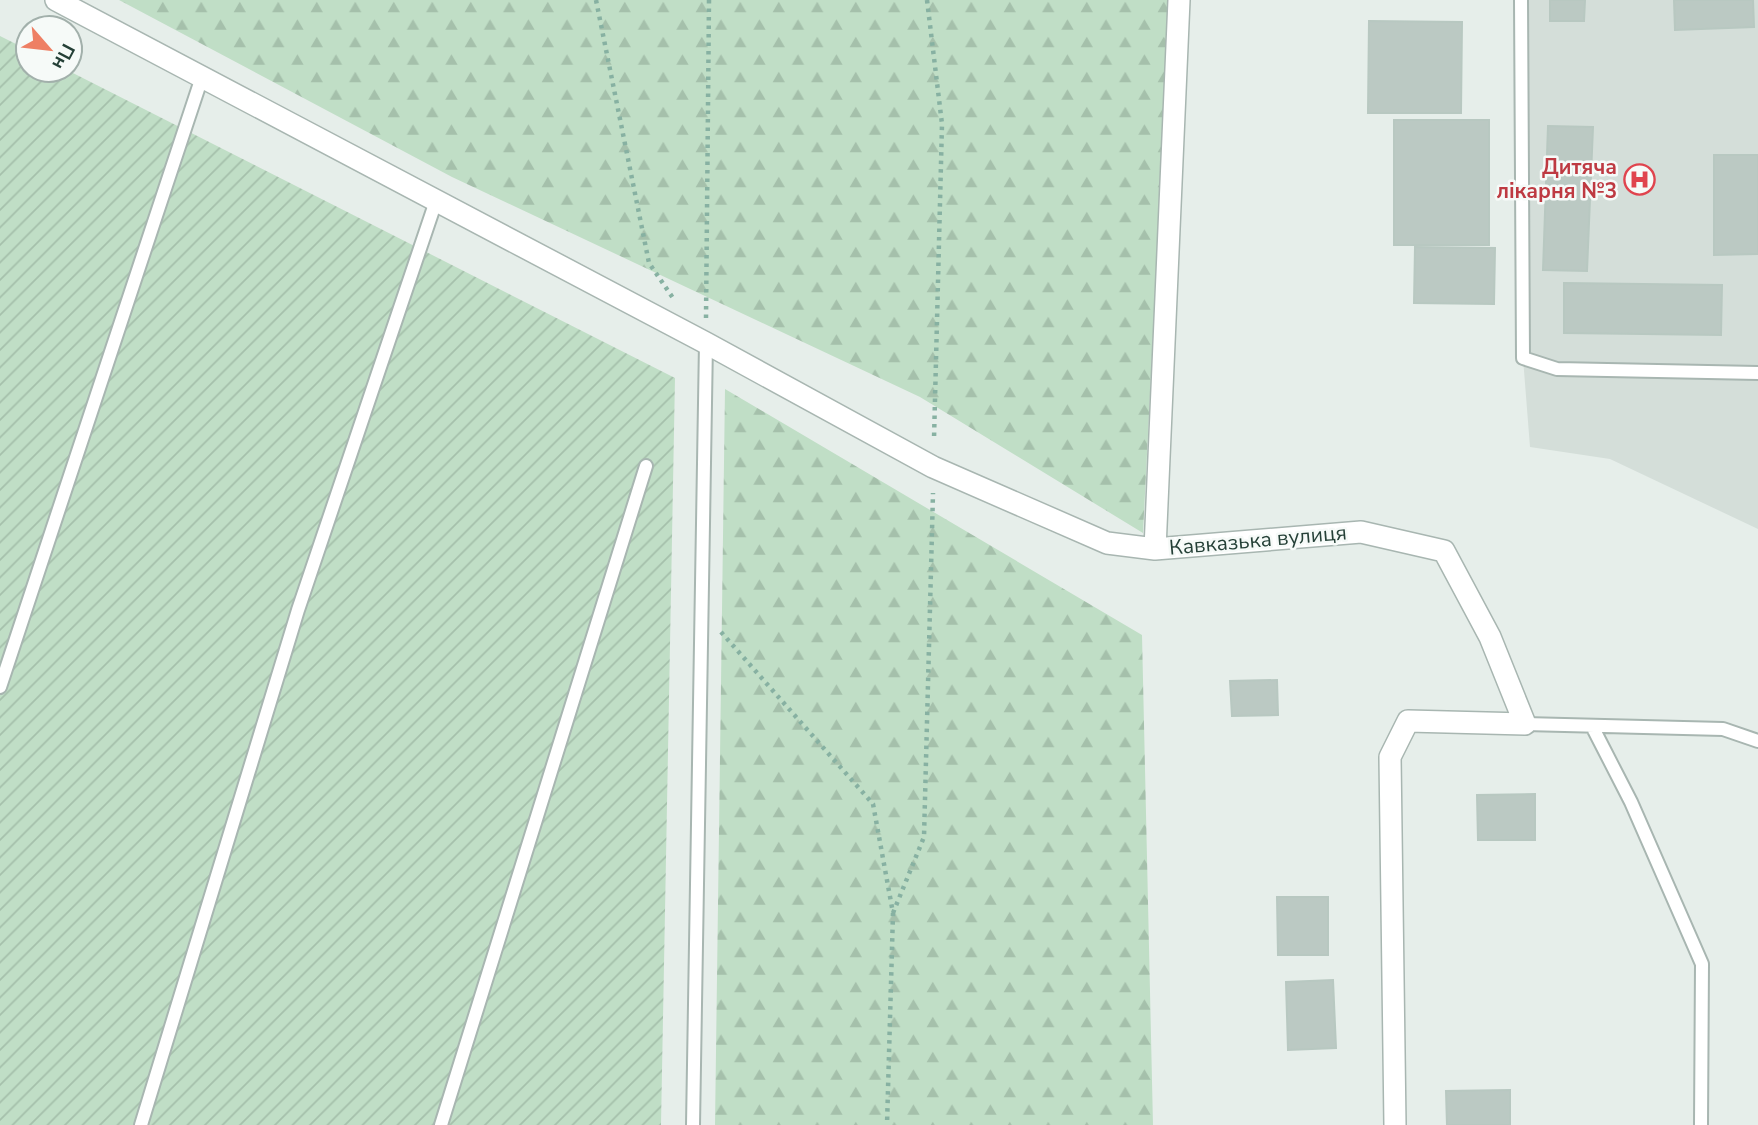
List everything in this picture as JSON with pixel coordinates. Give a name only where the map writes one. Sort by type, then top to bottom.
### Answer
[{"type":"street","points":[[56,0],[706,343],[933,467],[1107,543],[1155,549]]},
{"type":"street","name":"Кавказька вулиця","points":[[1179,0],[1155,549],[1361,532],[1444,551],[1490,637],[1525,724]]},
{"type":"street","points":[[1395,1125],[1390,757],[1408,721],[1525,724]]},
{"type":"lane","points":[[1521,0],[1523,358],[1557,369],[1758,373]]},
{"type":"lane","points":[[0,687],[202,77]]},
{"type":"lane","points":[[141,1125],[298,610],[436,201]]},
{"type":"lane","points":[[693,1125],[706,343]]},
{"type":"lane","points":[[441,1125],[646,466]]},
{"type":"lane","points":[[1525,724],[1723,729],[1758,741]]},
{"type":"lane","points":[[1592,726],[1632,802],[1702,964],[1701,1125]]},
{"type":"path","points":[[596,0],[649,263],[677,303]]},
{"type":"path","points":[[706,343],[709,0]]},
{"type":"path","points":[[702,610],[873,804],[893,913],[887,1125]]},
{"type":"shaded area","name":"Дитяча лікарня №3","points":[[1521,0],[1758,0],[1758,529],[1610,459],[1530,447],[1523,358]]},
{"type":"green space","points":[[119,0],[1170,0],[1143,533],[920,397],[452,177]]},
{"type":"green space","points":[[0,36],[14,43],[14,84],[84,84],[84,79],[675,378],[661,1125],[0,1125]]},
{"type":"green space","points":[[725,389],[1142,635],[1153,1125],[715,1125]]},
{"type":"building","points":[[1550,0],[1585,0],[1584,21],[1550,21]]},
{"type":"building","points":[[1674,0],[1753,0],[1754,27],[1675,30]]},
{"type":"building","points":[[1369,21],[1462,22],[1461,113],[1368,113]]},
{"type":"building","points":[[1394,120],[1489,120],[1489,245],[1394,245]]},
{"type":"building","points":[[1548,126],[1593,127],[1587,271],[1543,270]]},
{"type":"building","points":[[1714,155],[1758,155],[1758,254],[1714,255]]},
{"type":"building","points":[[1415,247],[1495,248],[1494,304],[1414,303]]},
{"type":"building","points":[[1564,283],[1722,285],[1721,335],[1564,333]]},
{"type":"building","points":[[1277,680],[1278,715],[1232,716],[1230,681]]},
{"type":"building","points":[[1535,794],[1535,840],[1478,840],[1477,795]]},
{"type":"building","points":[[1277,897],[1328,897],[1328,955],[1278,955]]},
{"type":"building","points":[[1333,980],[1336,1048],[1288,1050],[1286,982]]},
{"type":"building","points":[[1510,1090],[1510,1125],[1447,1125],[1446,1091]]},
{"type":"place","name":"Дитяча лікарня №3","points":[[1640,179]]}]
